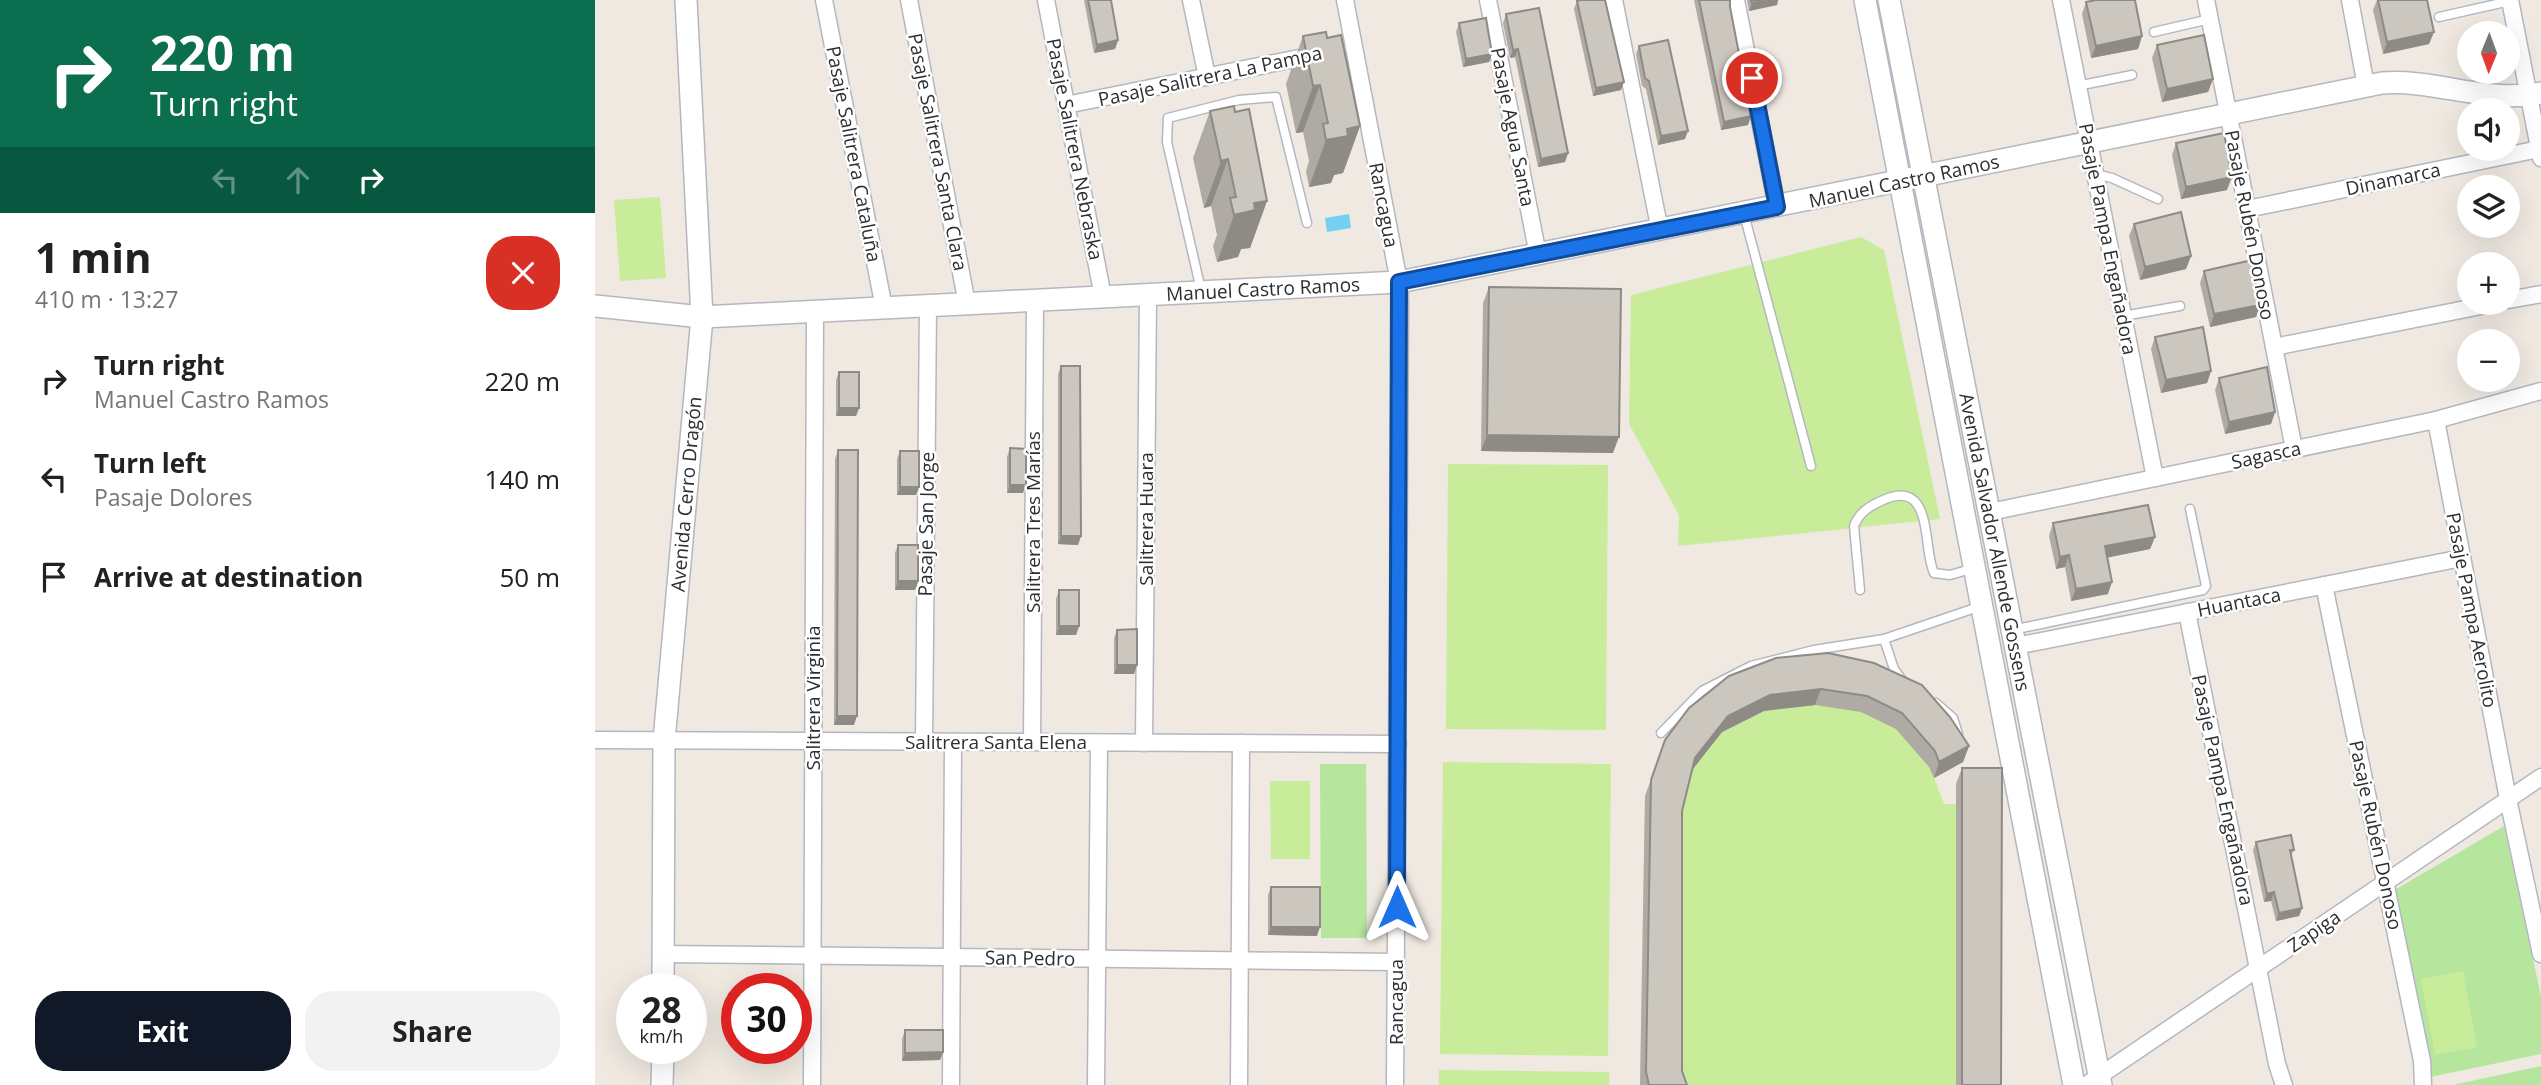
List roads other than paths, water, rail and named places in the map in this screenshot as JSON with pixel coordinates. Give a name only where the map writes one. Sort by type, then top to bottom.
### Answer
[{"type":"street","name":"Avenida Cerro Dragón","points":[[663,973],[664,741],[702,317],[686,0]]},
{"type":"street","name":"Pasaje Salitrera Cataluña","points":[[824,0],[884,308]]},
{"type":"street","name":"Pasaje Salitrera Santa Clara","points":[[909,0],[967,304]]},
{"type":"street","name":"Pasaje Salitrera Nebraska","points":[[1046,0],[1103,297]]},
{"type":"street","points":[[1191,0],[1207,76]]},
{"type":"street","name":"Rancagua","points":[[1345,0],[1340,49],[1399,282],[1395,1085]]},
{"type":"street","name":"Pasaje Agua Santa","points":[[1488,0],[1538,255]]},
{"type":"street","points":[[1613,0],[1660,231]]},
{"type":"street","points":[[1736,0],[1777,207]]},
{"type":"street","name":"Avenida Salvador Allende Gossens","points":[[1865,0],[2074,1085]]},
{"type":"street","name":"Avenida Salvador Allende Gossens","points":[[1889,0],[1990,512],[2096,1082]]},
{"type":"street","name":"Pasaje Pampa Engañadora","points":[[2061,0],[2155,478]]},
{"type":"street","name":"Pasaje Rubén Donoso","points":[[2206,0],[2294,449]]},
{"type":"street","points":[[2350,0],[2366,86]]},
{"type":"street","points":[[2510,1],[2535,94],[2540,153]]},
{"type":"street","name":"Pasaje Salitrera La Pampa","points":[[1066,105],[1340,49]]},
{"type":"street","name":"Manuel Castro Ramos","points":[[595,306],[702,317],[1399,282],[1900,183],[2366,86],[2413,82],[2492,97],[2535,94]]},
{"type":"street","name":"Dinamarca","points":[[2247,209],[2540,153]]},
{"type":"street","points":[[2520,298],[2541,294]]},
{"type":"street","name":"Salitrera Huara","points":[[1144,743],[1148,295]]},
{"type":"street","name":"Salitrera Tres Marías","points":[[1032,743],[1035,301]]},
{"type":"street","name":"Pasaje San Jorge","points":[[924,742],[928,306]]},
{"type":"street","name":"Salitrera Virginia","points":[[812,1085],[815,311]]},
{"type":"street","points":[[2274,347],[2457,311]]},
{"type":"street","name":"Sagasca","points":[[1990,512],[2436,420],[2541,391]]},
{"type":"street","name":"Pasaje Pampa Aerolito","points":[[2436,420],[2508,799],[2541,954]]},
{"type":"street","name":"Huantaca","points":[[2014,638],[2187,612],[2462,558]]},
{"type":"street","name":"Pasaje Rubén Donoso","points":[[2324,585],[2424,1070],[2423,1085]]},
{"type":"street","name":"Pasaje Pampa Engañadora","points":[[2187,612],[2277,1064],[2284,1085]]},
{"type":"street","name":"Salitrera Santa Elena","points":[[595,740],[1398,744]]},
{"type":"street","points":[[951,1085],[953,742]]},
{"type":"street","points":[[1096,1085],[1098,743]]},
{"type":"street","points":[[1239,1085],[1241,743]]},
{"type":"street","name":"Zapiga","points":[[2096,1082],[2541,777]]},
{"type":"street","name":"San Pedro","points":[[663,954],[1396,962]]},
{"type":"street","points":[[662,1085],[663,1064]]},
{"type":"lane","points":[[2439,17],[2510,1]]},
{"type":"lane","points":[[2154,32],[2210,19]]},
{"type":"lane","points":[[2077,86],[2132,75]]},
{"type":"lane","points":[[1202,293],[1167,142],[1168,118],[1239,100],[1276,97],[1307,223]]},
{"type":"lane","points":[[2095,174],[2112,178],[2158,200]]},
{"type":"lane","points":[[1744,214],[1811,466]]},
{"type":"lane","points":[[2123,316],[2180,306]]},
{"type":"lane","points":[[1860,590],[1854,526],[1863,511],[1889,497],[1905,497],[1917,503],[1926,520],[1934,573],[1950,575],[1974,568]]},
{"type":"lane","points":[[2014,638],[2203,590],[2206,586],[2190,509]]},
{"type":"lane","points":[[1661,733],[1702,691],[1751,666],[1814,650],[1884,639],[1982,606]]},
{"type":"lane","points":[[1884,639],[1893,669],[1912,686]]},
{"type":"lane","points":[[1930,698],[1953,718],[1960,742]]},
{"type":"water","points":[[1349,214],[1351,228],[1327,232],[1325,218]]}]
